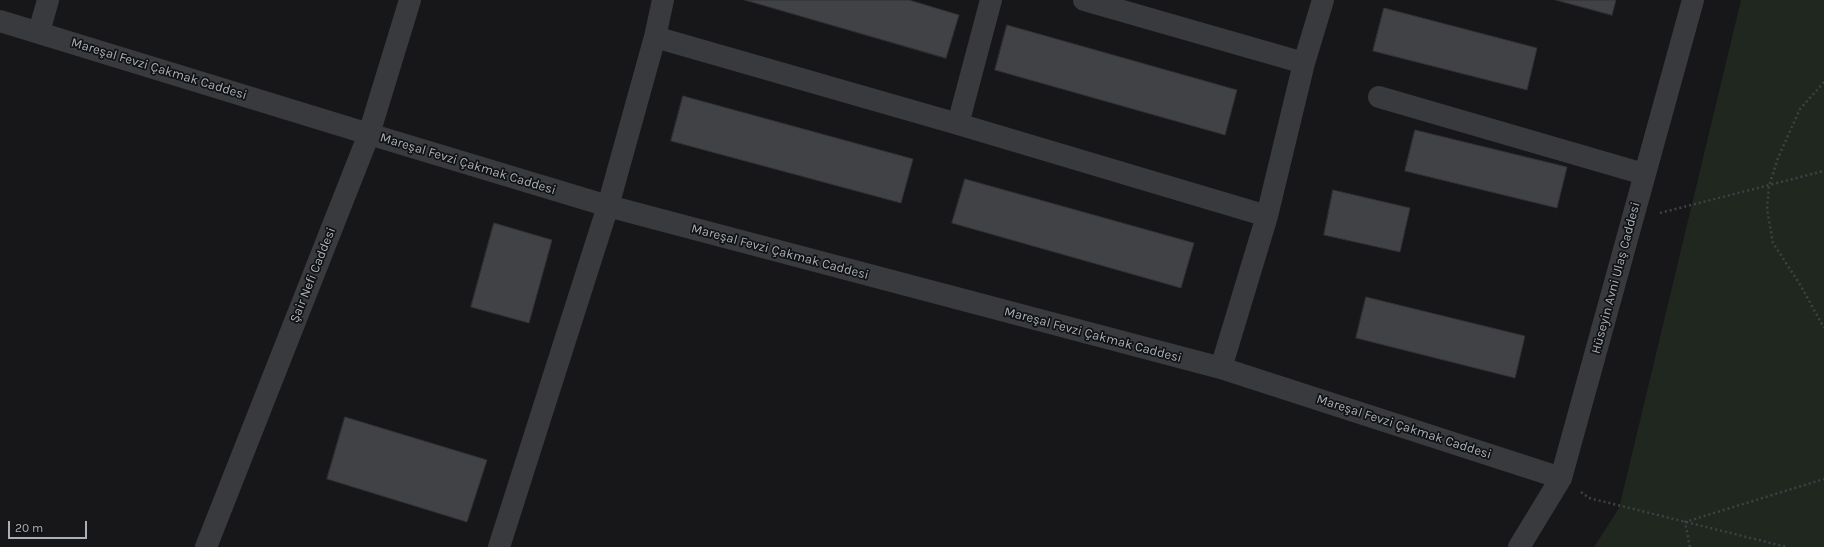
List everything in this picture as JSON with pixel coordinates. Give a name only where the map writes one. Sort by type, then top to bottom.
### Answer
[{"type":"street","points":[[39,32],[48,0]]},
{"type":"street","name":"Şair Nefi Caddesi","points":[[206,547],[369,134],[410,0]]},
{"type":"street","points":[[499,547],[608,206],[655,37],[662,0]]},
{"type":"street","points":[[958,124],[991,0]]},
{"type":"street","points":[[1084,0],[1304,64]]},
{"type":"street","points":[[1221,368],[1267,216],[1304,64],[1323,0]]},
{"type":"street","name":"Hüseyin Avni Ulaş Caddesi","points":[[1519,547],[1561,478],[1693,0]]},
{"type":"street","name":"Mareşal Fevzi Çakmak Caddesi","points":[[0,21],[608,206],[1221,368],[1561,478]]},
{"type":"street","points":[[655,37],[958,124],[1267,216]]},
{"type":"street","points":[[1379,97],[1644,174]]},
{"type":"path","points":[[1824,82],[1800,109],[1778,158],[1769,186],[1767,209],[1773,243],[1801,286],[1824,328]]},
{"type":"path","points":[[1632,220],[1824,172]]},
{"type":"path","points":[[1561,478],[1589,498],[1748,536],[1787,547]]},
{"type":"path","points":[[1685,522],[1824,479]]},
{"type":"path","points":[[1685,522],[1690,547]]},
{"type":"shaded area","points":[[1741,0],[1824,0],[1824,547],[1594,547],[1619,508]]},
{"type":"building","points":[[745,0],[909,0],[959,15],[946,58]]},
{"type":"building","points":[[1556,0],[1616,0],[1612,15]]},
{"type":"building","points":[[1384,8],[1537,48],[1527,90],[1373,51]]},
{"type":"building","points":[[1007,25],[1237,90],[1225,135],[995,70]]},
{"type":"building","points":[[683,96],[913,159],[901,203],[671,141]]},
{"type":"building","points":[[1415,130],[1567,167],[1557,208],[1405,171]]},
{"type":"building","points":[[965,179],[1194,243],[1181,288],[952,223]]},
{"type":"building","points":[[1333,190],[1410,208],[1400,252],[1324,235]]},
{"type":"building","points":[[494,223],[552,240],[529,323],[471,307]]},
{"type":"building","points":[[1366,297],[1525,336],[1515,378],[1356,338]]},
{"type":"building","points":[[345,417],[487,460],[467,522],[327,479]]}]
